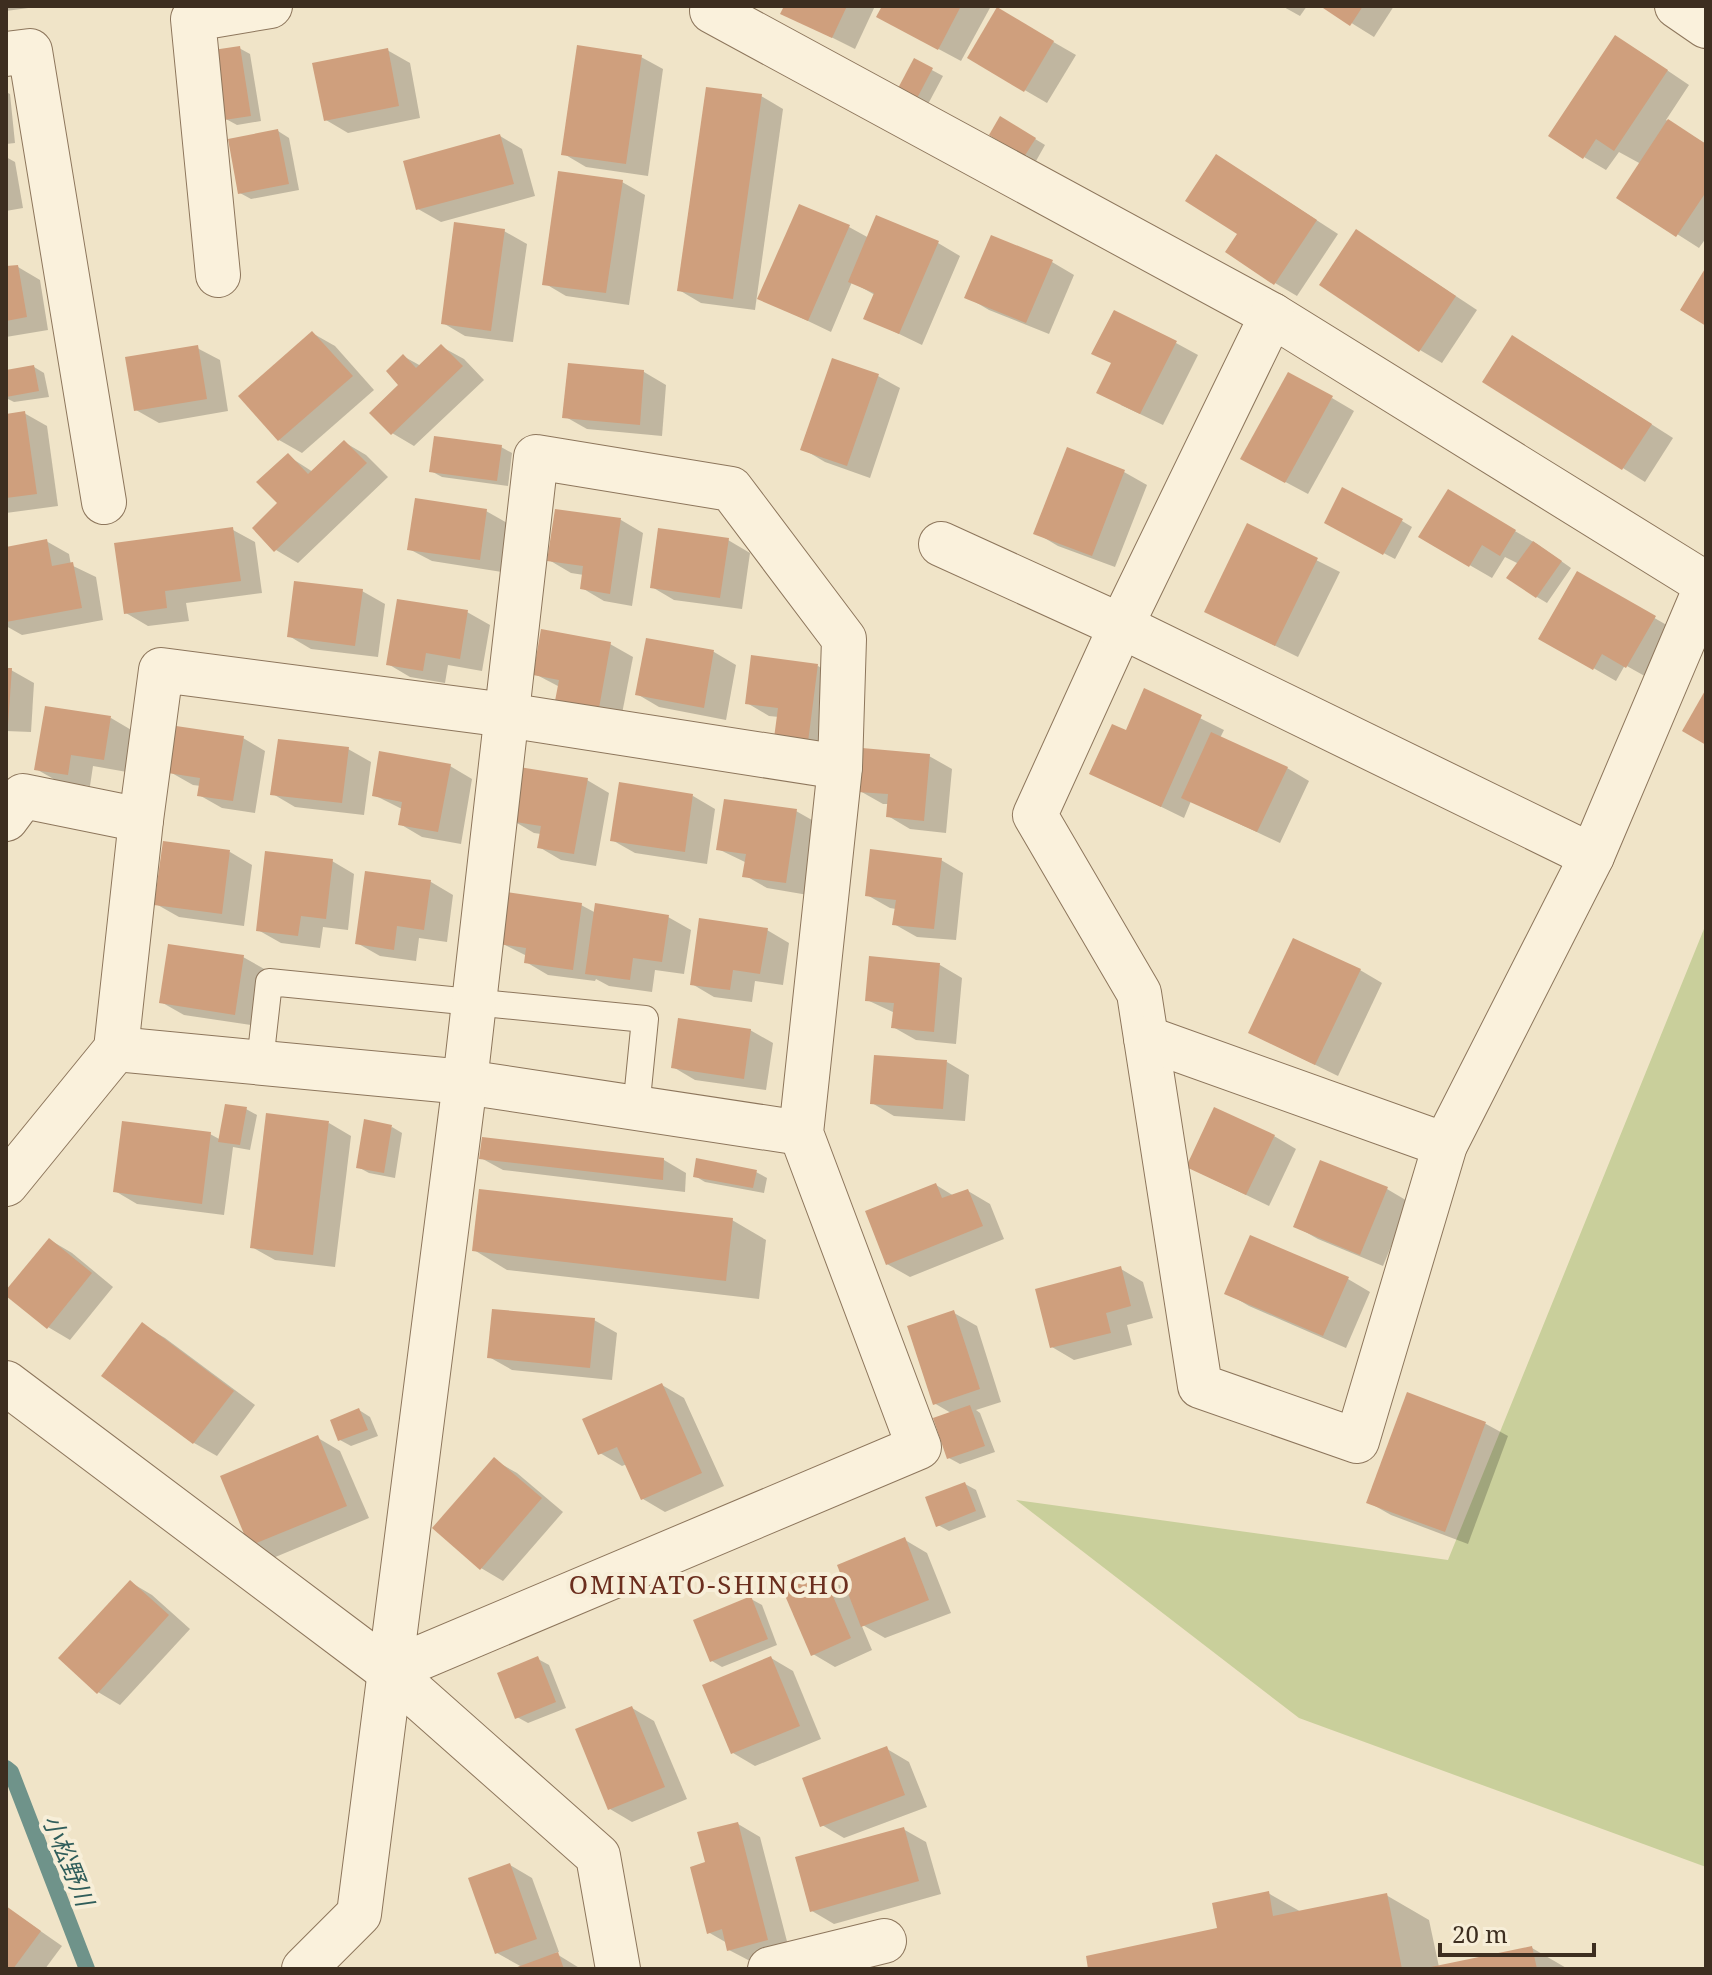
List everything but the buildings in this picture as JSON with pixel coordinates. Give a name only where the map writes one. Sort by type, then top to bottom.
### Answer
[{"type":"street","points":[[218,275],[193,19],[270,6]]},
{"type":"street","points":[[1677,6],[1706,26]]},
{"type":"street","points":[[710,8],[1272,315],[1706,586],[1592,856],[1445,1145],[1357,1441],[1200,1386],[1139,993],[1035,815],[1121,626],[1272,315]]},
{"type":"street","points":[[6,54],[30,51],[104,502]]},
{"type":"street","points":[[304,1969],[359,1914],[389,1671],[465,1082],[536,457],[731,489],[844,639],[840,767],[801,1133],[919,1447],[389,1671]]},
{"type":"street","points":[[941,544],[1121,626],[1592,856]]},
{"type":"street","points":[[8,1176],[116,1049],[161,670],[506,715],[840,767]]},
{"type":"street","points":[[6,819],[23,796],[141,820]]},
{"type":"street","points":[[1146,1038],[1445,1145]]},
{"type":"street","points":[[116,1049],[465,1082],[801,1133]]},
{"type":"street","points":[[6,1383],[389,1671],[598,1856],[618,1969]]},
{"type":"street","points":[[770,1969],[884,1941]]},
{"type":"lane","points":[[260,1062],[269,982],[645,1019],[636,1109]]},
{"type":"green space","points":[[1706,924],[1706,1867],[1299,1718],[1016,1500],[1448,1560]]},
{"type":"waterway","name":"小松野川","points":[[6,1768],[11,1772],[87,1969]]},
{"type":"district","name":"OMINATO-SHINCHO","points":[[710,1584]]}]
